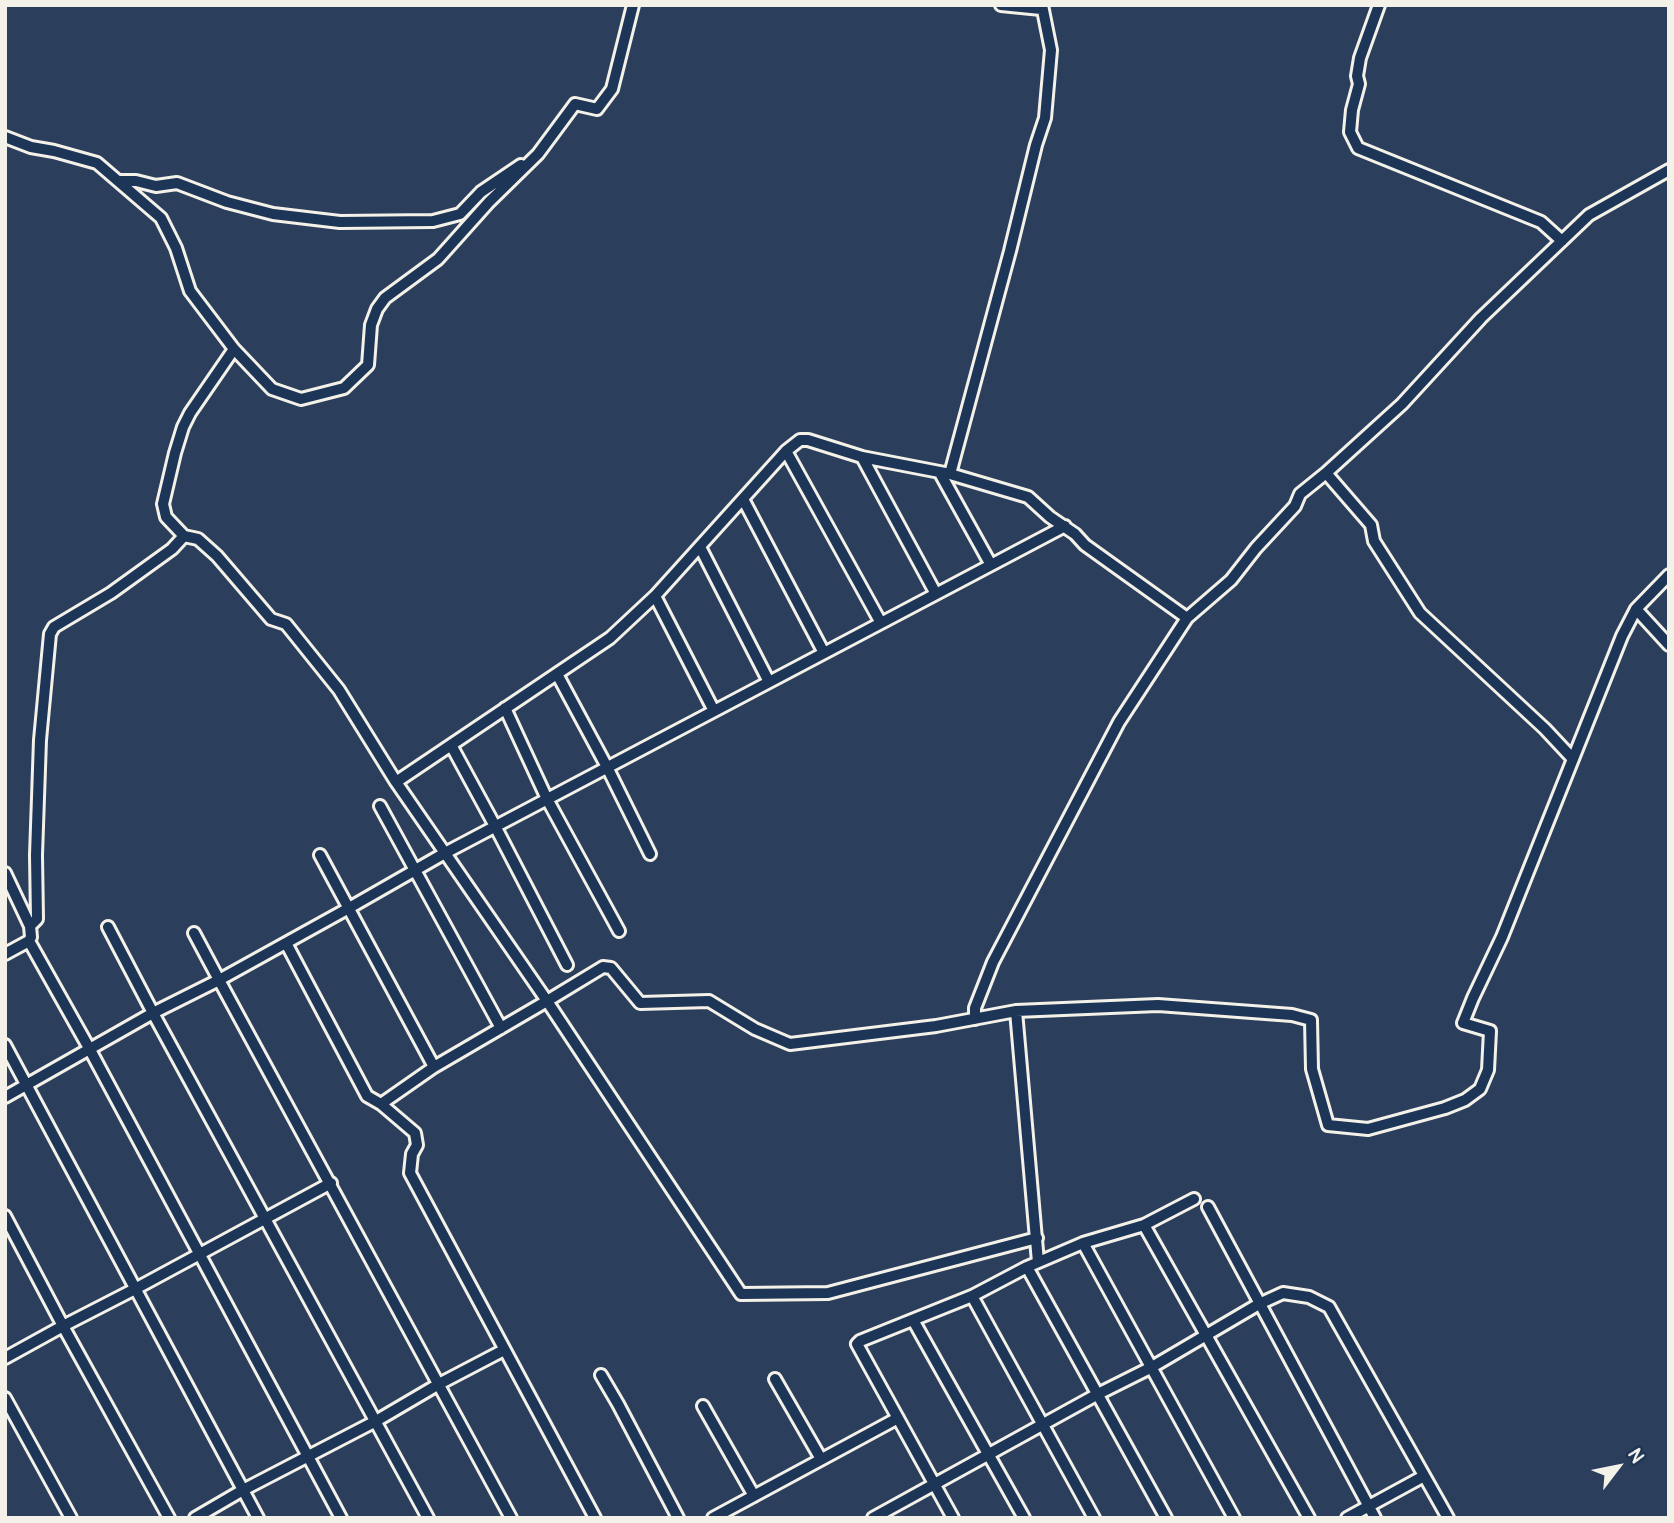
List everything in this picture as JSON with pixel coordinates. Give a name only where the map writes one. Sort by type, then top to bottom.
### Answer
[{"type":"street","points":[[5,137],[32,148],[97,163],[161,218],[176,248],[190,291],[234,349],[272,389],[301,399],[344,388],[368,365],[371,325],[385,298],[438,259],[489,202],[538,154],[575,104],[597,109],[612,89],[633,5]]},
{"type":"street","points":[[991,565],[945,473],[1010,251],[1045,118],[1051,50],[1042,7],[1002,5]]},
{"type":"street","points":[[1379,5],[1360,58],[1357,76],[1359,84],[1352,110],[1350,132],[1358,148],[1541,222],[1562,241]]},
{"type":"street","points":[[118,181],[136,181],[156,186],[177,183],[227,202],[273,214],[340,222],[433,221],[460,214],[481,192],[538,154]]},
{"type":"street","points":[[975,1018],[975,1008],[993,962],[1119,722],[1187,618],[1231,580],[1295,506],[1300,494],[1402,404],[1481,318],[1589,215],[1669,170]]},
{"type":"street","points":[[234,349],[183,427],[163,504],[166,517],[184,536],[198,539],[217,556],[271,619],[286,624],[339,690],[397,782],[547,1001],[741,1294],[828,1293],[1037,1238]]},
{"type":"street","points":[[397,782],[610,638],[655,596],[786,451],[800,440],[808,440],[862,457],[945,473],[1028,497],[1086,545],[1187,618]]},
{"type":"street","points":[[786,451],[881,623]]},
{"type":"street","points":[[862,457],[936,594]]},
{"type":"street","points":[[1326,473],[1371,525],[1374,541],[1420,613],[1545,729],[1573,759]]},
{"type":"street","points":[[743,499],[824,653]]},
{"type":"street","points":[[5,1097],[89,1048],[219,980],[495,826],[1065,526]]},
{"type":"street","points":[[30,926],[37,919],[40,740],[50,634],[54,627],[111,593],[172,549],[184,536]]},
{"type":"street","points":[[699,547],[769,682]]},
{"type":"street","points":[[381,1104],[434,1067],[603,967],[611,968],[640,1003],[709,1002],[755,1029],[790,1044],[936,1026],[1016,1011],[1158,1005],[1292,1015],[1311,1020],[1312,1069],[1328,1125],[1368,1129],[1465,1100],[1480,1089],[1488,1070],[1490,1031],[1463,1023],[1472,998],[1502,937],[1622,636],[1636,609],[1669,575]]},
{"type":"street","points":[[655,596],[714,711]]},
{"type":"street","points":[[1636,609],[1669,645]]},
{"type":"street","points":[[557,674],[650,853]]},
{"type":"street","points":[[505,708],[547,799],[619,931]]},
{"type":"street","points":[[451,745],[567,965]]},
{"type":"street","points":[[380,806],[500,1028]]},
{"type":"street","points":[[320,855],[434,1067]]},
{"type":"street","points":[[5,873],[30,926],[31,937],[29,941],[5,954]]},
{"type":"street","points":[[108,928],[428,1518]]},
{"type":"street","points":[[194,933],[511,1518]]},
{"type":"street","points":[[29,941],[341,1518]]},
{"type":"street","points":[[286,943],[367,1096],[381,1104],[415,1133],[417,1144],[412,1154],[410,1172],[595,1518]]},
{"type":"street","points":[[1016,1011],[1038,1262]]},
{"type":"street","points":[[5,1045],[258,1518]]},
{"type":"street","points":[[5,1359],[331,1183]]},
{"type":"street","points":[[953,1518],[857,1344],[972,1296],[1038,1262],[1083,1243],[1144,1225],[1195,1199]]},
{"type":"street","points":[[1208,1206],[1375,1518]]},
{"type":"street","points":[[5,1216],[169,1518]]},
{"type":"street","points":[[1144,1225],[1309,1518]]},
{"type":"street","points":[[1083,1243],[1234,1518]]},
{"type":"street","points":[[1027,1268],[1166,1518]]},
{"type":"street","points":[[878,1516],[1283,1293],[1309,1297],[1329,1307],[1448,1518]]},
{"type":"street","points":[[972,1296],[1094,1518]]},
{"type":"street","points":[[913,1320],[1024,1518]]},
{"type":"street","points":[[195,1518],[504,1350]]},
{"type":"street","points":[[601,1376],[678,1518]]},
{"type":"street","points":[[775,1379],[821,1460]]},
{"type":"street","points":[[5,1398],[71,1518]]},
{"type":"street","points":[[703,1406],[754,1496]]},
{"type":"street","points":[[713,1518],[898,1418]]},
{"type":"street","points":[[1347,1518],[1424,1476]]}]
